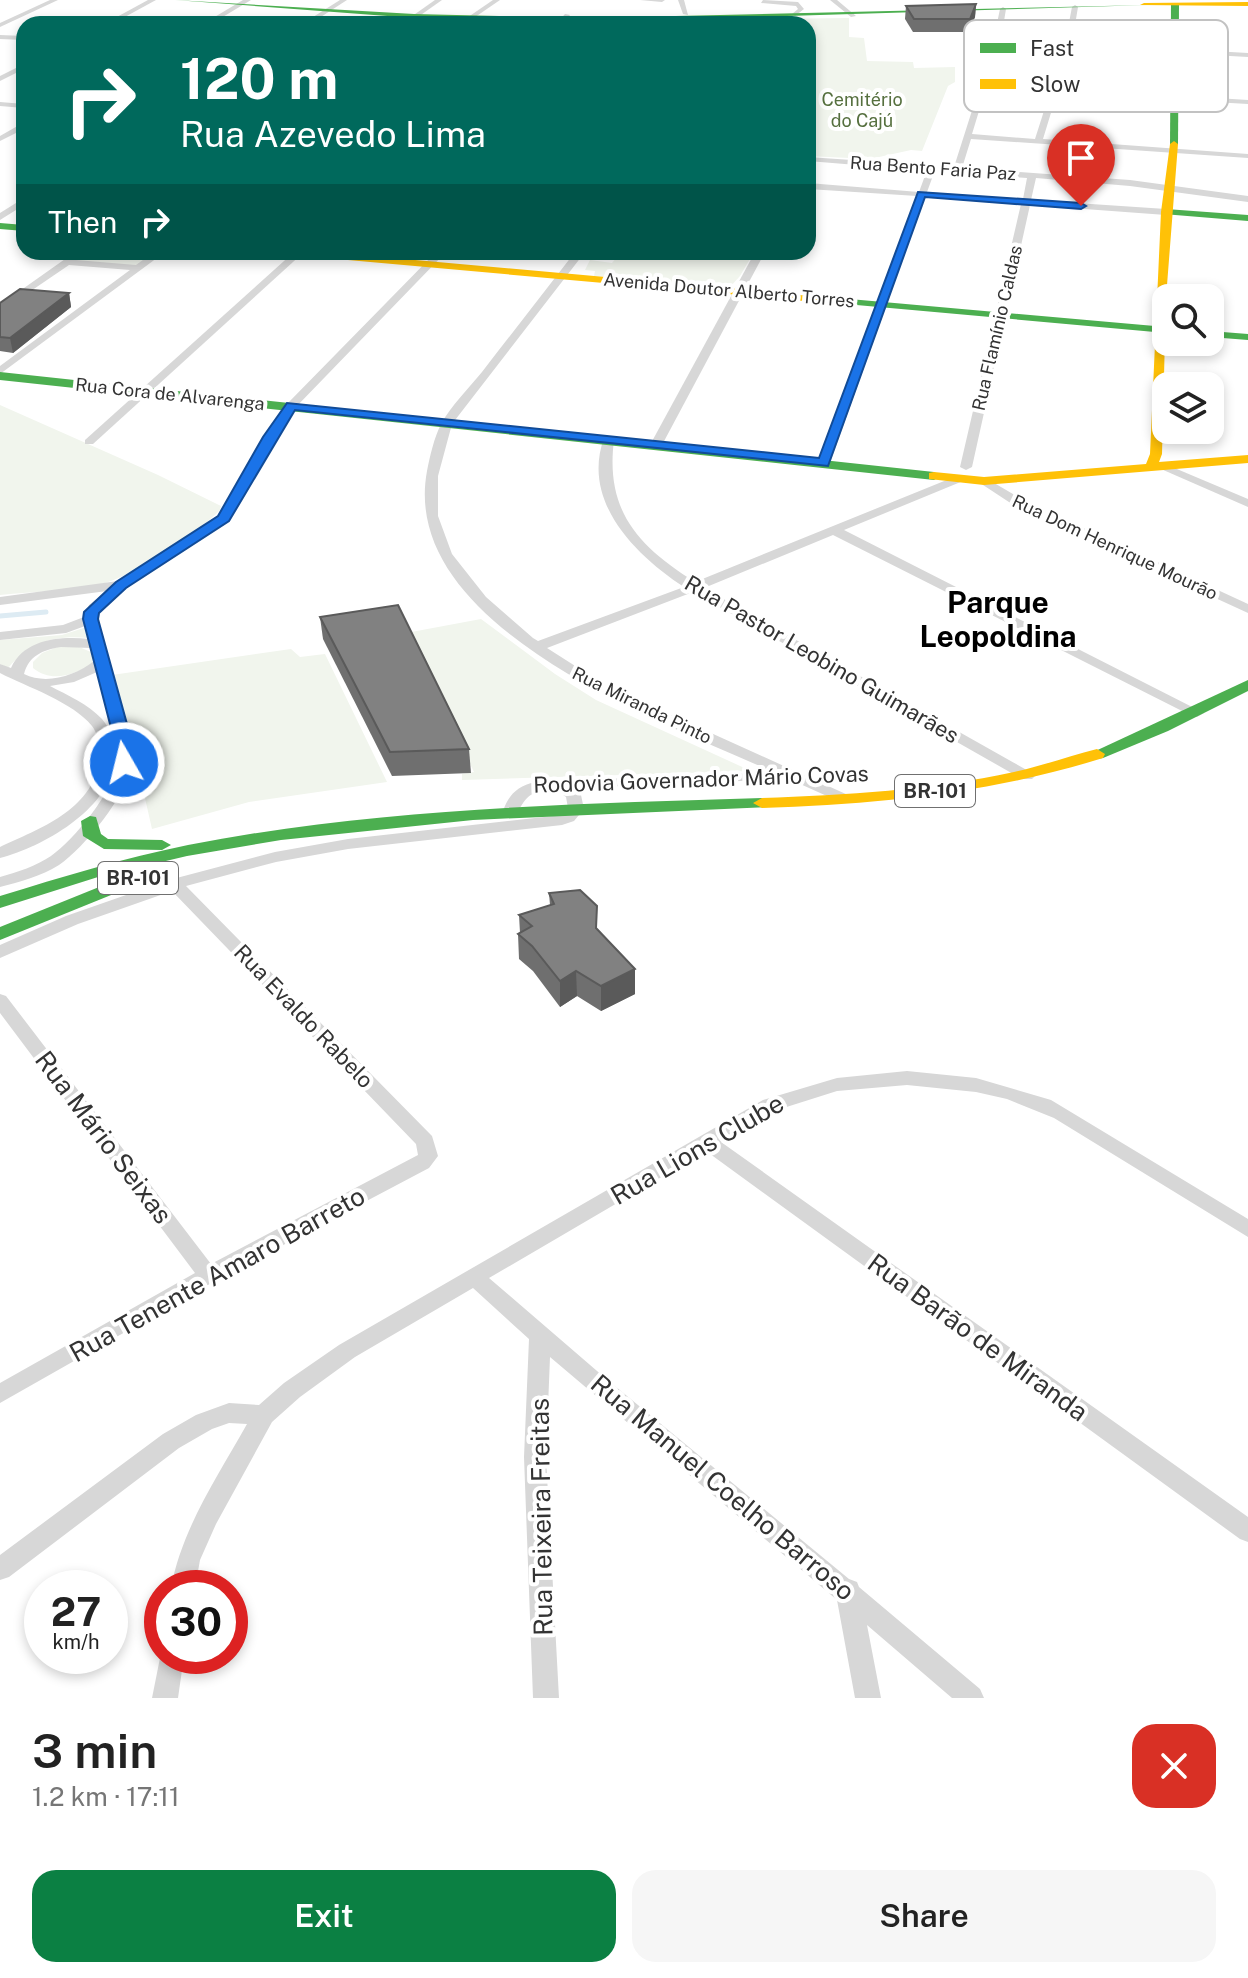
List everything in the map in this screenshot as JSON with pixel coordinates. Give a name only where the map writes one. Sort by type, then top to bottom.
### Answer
[{"type":"main road","points":[[179,0],[335,5],[407,16]]},
{"type":"main road","points":[[816,17],[1248,4]]},
{"type":"main road","points":[[1174,20],[1175,5]]},
{"type":"main road","points":[[594,16],[683,7],[745,13]]},
{"type":"main road","points":[[728,16],[764,8],[809,16]]},
{"type":"main road","points":[[727,16],[764,8],[809,16]]},
{"type":"main road","points":[[1165,284],[1166,212],[1174,151],[1173,112]]},
{"type":"main road","points":[[1166,212],[1248,218]]},
{"type":"main road","name":"Avenida Doutor Alberto Torres","points":[[450,260],[562,275],[1152,329]]},
{"type":"main road","points":[[1224,335],[1248,337]]},
{"type":"main road","points":[[1158,463],[1163,356]]},
{"type":"main road","name":"Rua Cora de Alvarenga","points":[[0,373],[931,476],[1158,463]]},
{"type":"main road","points":[[1158,463],[1248,445]]},
{"type":"main road","points":[[1158,463],[1248,459]]},
{"type":"main road","name":"Rodovia Governador Mário Covas","points":[[0,902],[32,890],[114,869],[231,843],[383,820],[511,811],[843,798],[947,790],[1027,776],[1108,750],[1197,713],[1248,685]]},
{"type":"main road","points":[[90,821],[92,836],[104,844],[146,846],[281,835]]},
{"type":"main road","name":"Rodovia Governador Mário Covas","points":[[0,934],[96,893],[170,867],[281,835]]},
{"type":"street","points":[[20,16],[55,0]]},
{"type":"street","points":[[122,16],[153,0]]},
{"type":"street","points":[[415,16],[439,0]]},
{"type":"street","points":[[473,16],[497,0]]},
{"type":"street","points":[[643,0],[662,0]]},
{"type":"street","points":[[833,0],[853,16]]},
{"type":"street","points":[[219,16],[243,1]]},
{"type":"street","points":[[318,16],[335,5]]},
{"type":"street","points":[[1073,20],[1075,7]]},
{"type":"street","points":[[1000,20],[1002,12]]},
{"type":"street","points":[[1228,54],[1248,55]]},
{"type":"street","points":[[1228,101],[1248,102]]},
{"type":"street","points":[[957,170],[973,112]]},
{"type":"street","points":[[1038,142],[1046,112]]},
{"type":"street","points":[[966,136],[1248,156]]},
{"type":"street","name":"Rua Bento Faria Paz","points":[[816,160],[1031,178]]},
{"type":"street","name":"Rua Bento Faria Paz","points":[[816,166],[1168,187],[1248,199]]},
{"type":"street","points":[[824,463],[930,173]]},
{"type":"street","name":"Rua Flamínio Caldas","points":[[972,474],[1031,178]]},
{"type":"street","points":[[816,187],[1166,212]]},
{"type":"street","points":[[0,309],[70,260]]},
{"type":"street","points":[[0,373],[149,260]]},
{"type":"street","points":[[89,442],[289,260]]},
{"type":"street","points":[[0,636],[66,629],[92,613],[121,585],[224,518],[258,456],[291,406],[433,260]]},
{"type":"street","name":"Rua Miranda Pinto","points":[[574,260],[447,424],[435,452],[430,491],[436,534],[460,574],[494,613],[536,647],[600,688],[843,798]]},
{"type":"street","points":[[656,445],[755,260]]},
{"type":"street","points":[[67,262],[138,268]]},
{"type":"street","name":"Rua Pastor Leobino Guimarães","points":[[608,440],[605,487],[622,525],[637,544],[692,588],[777,632],[1027,776]]},
{"type":"street","points":[[1158,463],[1248,503]]},
{"type":"street","points":[[536,647],[692,588],[972,474]]},
{"type":"street","name":"Rua Dom Henrique Mourão","points":[[972,474],[1019,503],[1248,609]]},
{"type":"street","points":[[835,531],[1197,713]]},
{"type":"street","points":[[0,601],[121,585]]},
{"type":"street","points":[[0,882],[41,868],[65,853],[107,800],[124,763],[92,613],[64,594]]},
{"type":"street","points":[[21,679],[20,661],[41,648],[75,641],[97,645]]},
{"type":"street","points":[[21,679],[68,680],[85,675],[102,661]]},
{"type":"street","points":[[0,668],[92,718],[106,738],[108,757],[104,779],[86,806],[61,823],[7,850]]},
{"type":"street","points":[[511,811],[515,798],[524,790],[558,784],[789,776]]},
{"type":"street","points":[[0,952],[72,920],[175,884],[275,857],[348,844],[544,825],[568,818],[576,809],[573,795],[558,784]]},
{"type":"street","points":[[7,850],[48,839],[61,840],[66,846],[65,853]]},
{"type":"street","name":"Rua Evaldo Rabelo","points":[[175,884],[425,1141],[428,1151]]},
{"type":"street","name":"Rua Mário Seixas","points":[[0,1000],[208,1275]]},
{"type":"street","name":"Rua Lions Clube","points":[[186,1570],[207,1518],[264,1415],[292,1390],[347,1351],[770,1105],[807,1089],[862,1079],[914,1077],[981,1086],[1046,1106],[1248,1229]]},
{"type":"street","name":"Rua Barão de Miranda","points":[[708,1143],[1248,1531]]},
{"type":"street","name":"Rua Tenente Amaro Barreto","points":[[0,1394],[208,1275],[422,1163],[428,1151]]},
{"type":"street","name":"Rua Manuel Coelho Barroso","points":[[474,1277],[540,1336],[848,1590],[971,1698]]},
{"type":"street","name":"Rua Teixeira Freitas","points":[[540,1336],[535,1457],[546,1698]]},
{"type":"street","points":[[0,1569],[171,1441],[193,1428],[229,1413],[264,1415]]},
{"type":"street","points":[[848,1590],[868,1698]]},
{"type":"street","points":[[165,1698],[168,1674]]},
{"type":"green space","name":"Cemitério do Cajú","points":[[816,18],[849,18],[849,37],[864,38],[867,61],[913,62],[914,68],[955,67],[955,82],[948,86],[922,151],[911,150],[870,159],[816,156]]},
{"type":"green space","points":[[75,260],[146,260],[137,267]]},
{"type":"green space","points":[[590,260],[612,263],[614,260],[749,260],[729,288],[594,276],[595,271],[585,270]]},
{"type":"green space","points":[[0,405],[158,475],[221,506],[220,510],[166,552],[118,578],[79,588],[0,595]]},
{"type":"green space","points":[[481,619],[596,700],[751,771],[462,780],[462,774],[474,772],[406,633]]},
{"type":"green space","points":[[87,627],[88,638],[54,639],[34,646],[8,668],[0,664],[0,640],[62,635]]},
{"type":"green space","points":[[60,646],[77,646],[93,653],[92,664],[62,676],[47,675],[33,668],[33,662],[42,653]]},
{"type":"green space","points":[[291,649],[300,657],[325,654],[387,782],[249,802],[152,829],[127,719],[112,675]]},
{"type":"building","points":[[976,4],[970,19],[914,19],[906,6]]},
{"type":"building","points":[[20,289],[69,293],[10,338],[0,337],[0,303]]},
{"type":"building","points":[[398,605],[469,749],[390,752],[320,617]]},
{"type":"building","points":[[580,890],[597,906],[596,928],[635,969],[601,986],[576,971],[560,981],[532,946],[518,934],[532,926],[519,915],[554,904],[549,893]]},
{"type":"waterway","points":[[0,616],[46,612]]},
{"type":"traffic: fast","points":[[179,0],[414,16]]},
{"type":"traffic: fast","points":[[736,16],[1144,5]]},
{"type":"traffic: fast","points":[[1175,5],[1175,20]]},
{"type":"traffic: fast","points":[[1174,112],[1174,144]]},
{"type":"traffic: fast","points":[[1166,212],[1248,218]]},
{"type":"traffic: fast","points":[[0,226],[16,227]]},
{"type":"traffic: fast","points":[[827,300],[1152,329]]},
{"type":"traffic: fast","points":[[1224,335],[1248,337]]},
{"type":"traffic: fast","points":[[0,376],[934,476]]},
{"type":"traffic: fast","points":[[1097,754],[1162,728],[1248,685]]},
{"type":"traffic: fast","points":[[0,902],[93,873],[187,851],[281,835],[473,815],[762,803]]},
{"type":"traffic: fast","points":[[90,821],[92,836],[104,844],[162,845]]},
{"type":"traffic: fast","points":[[0,934],[114,887]]},
{"type":"traffic: slow","points":[[1144,5],[1248,4]]},
{"type":"traffic: slow","points":[[1151,468],[1156,454],[1166,212],[1174,144]]},
{"type":"traffic: slow","points":[[381,260],[827,300]]},
{"type":"traffic: slow","points":[[934,476],[984,481],[1248,459]]},
{"type":"traffic: slow","points":[[762,803],[931,792],[1015,777],[1097,754]]},
{"type":"district","name":"Parque Leopoldina","points":[[998,619]]},
{"type":"route","points":[[124,763],[118,724],[90,619],[92,612],[121,585],[224,518],[252,466],[291,406],[824,463],[922,194],[1081,206]]}]
